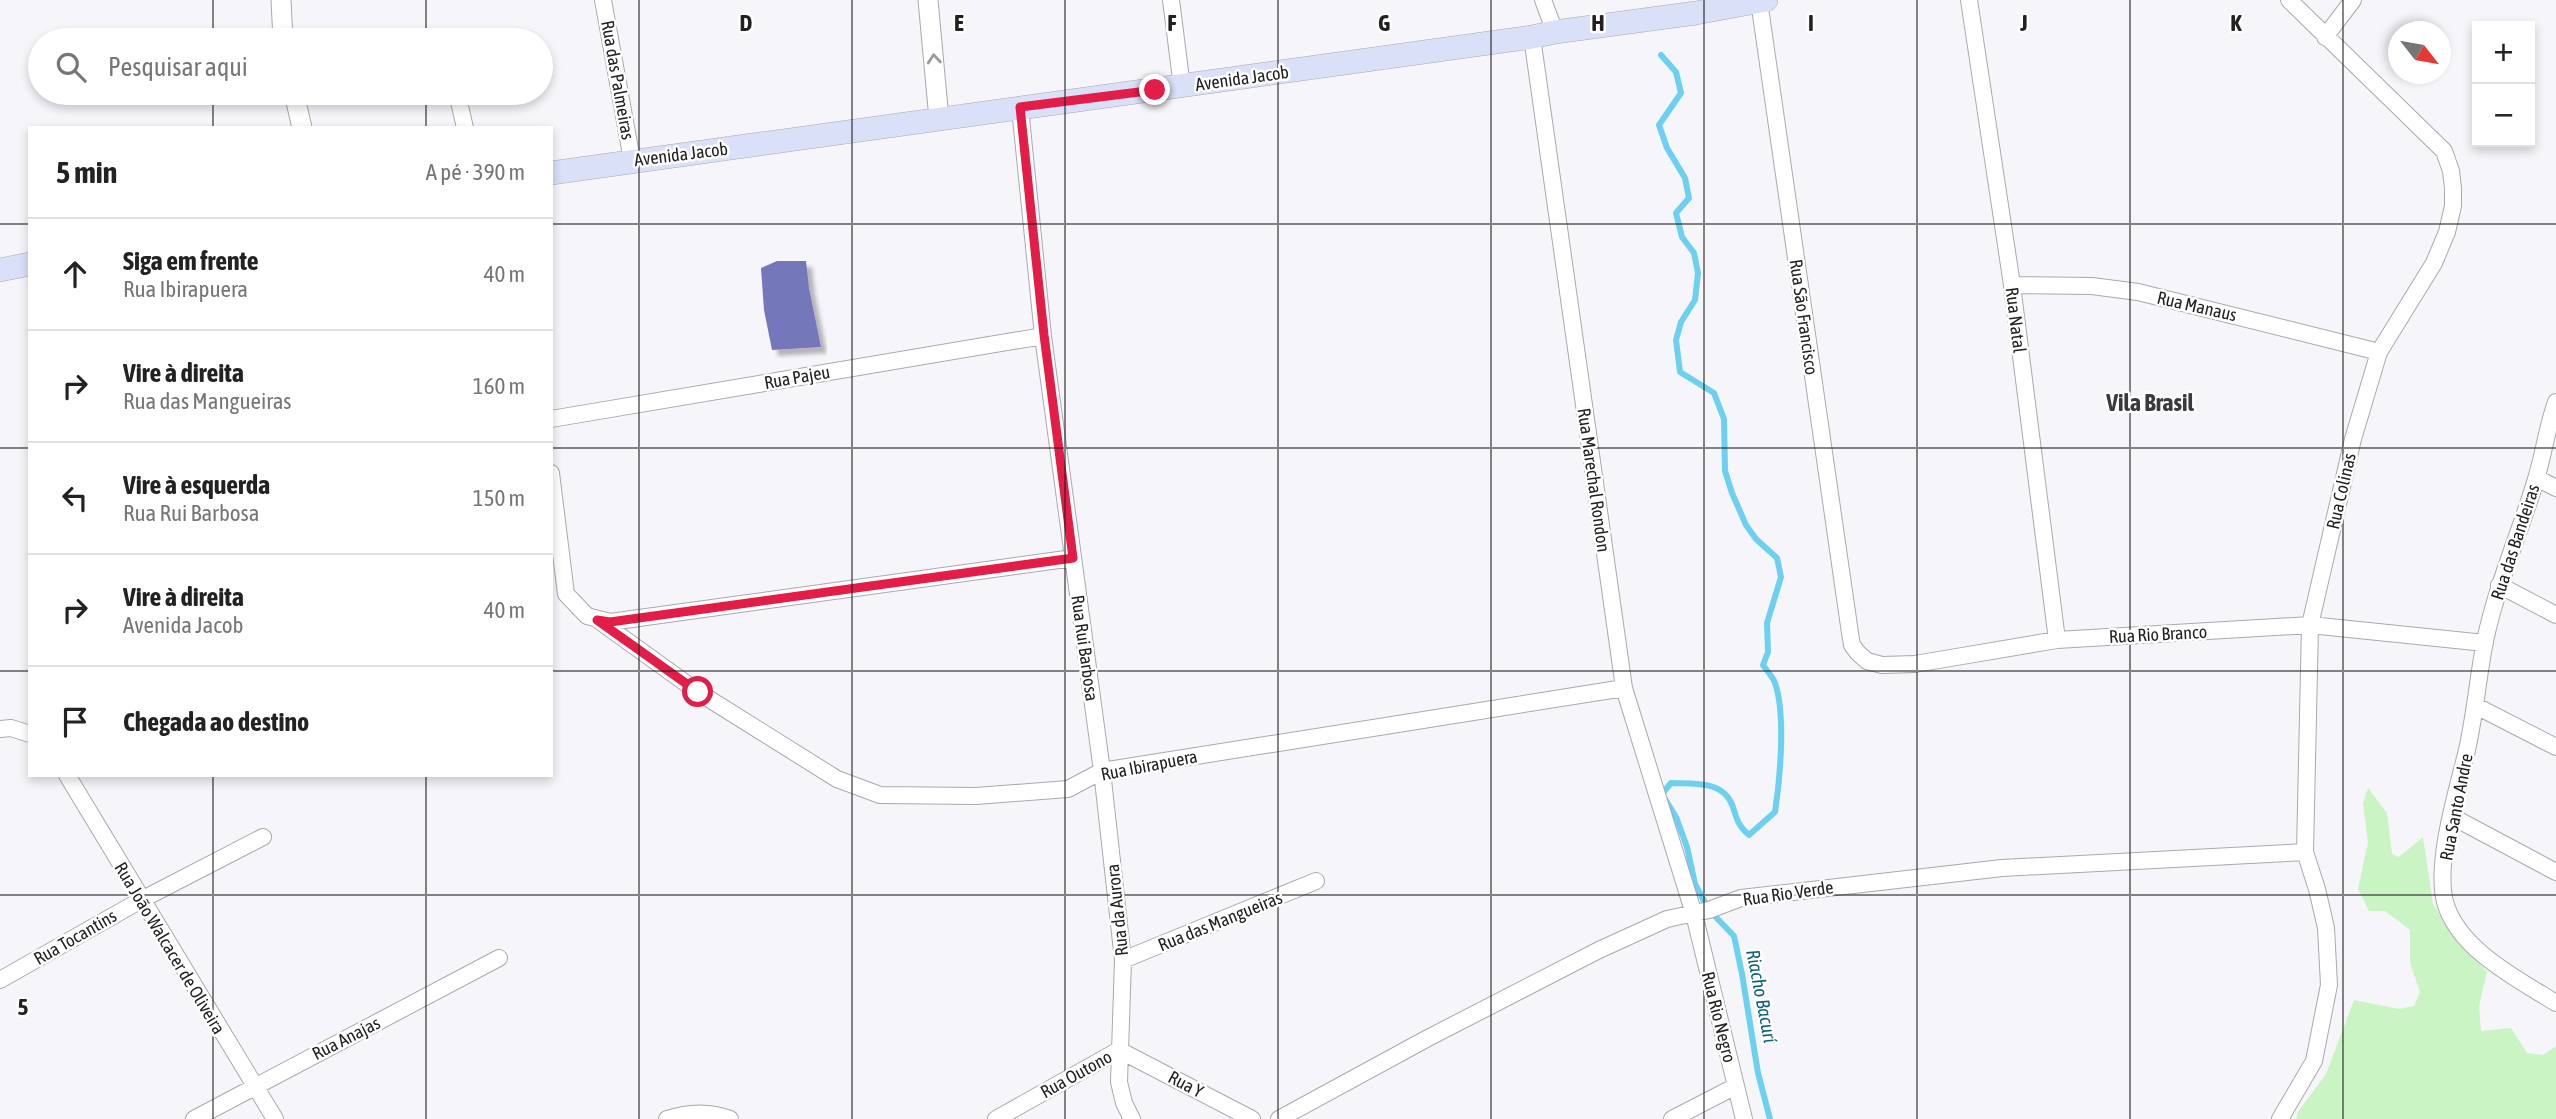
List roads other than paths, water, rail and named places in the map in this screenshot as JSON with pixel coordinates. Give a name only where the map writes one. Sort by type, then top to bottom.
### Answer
[{"type":"main road","name":"Avenida Jacob","points":[[553,173],[1532,37],[1695,7],[1763,1]]},
{"type":"main road","points":[[0,270],[28,264]]},
{"type":"street","points":[[281,0],[282,28]]},
{"type":"street","name":"Rua das Palmeiras","points":[[603,0],[632,160]]},
{"type":"street","points":[[928,0],[939,119]]},
{"type":"street","points":[[1171,0],[1182,87]]},
{"type":"street","points":[[1543,0],[1555,32]]},
{"type":"street","name":"Rua Natal","points":[[1969,0],[2012,285],[2057,640]]},
{"type":"street","points":[[2290,0],[2325,37],[2353,0]]},
{"type":"street","name":"Rua São Francisco","points":[[1763,1],[1850,633]]},
{"type":"street","name":"Rua Marechal Rondon","points":[[1532,37],[1623,688],[1694,914]]},
{"type":"street","name":"Rua Colinas","points":[[2280,1119],[2314,1061],[2329,985],[2326,928],[2305,852],[2310,625],[2353,439],[2379,352],[2434,263],[2447,232],[2453,206],[2451,171],[2444,151],[2325,37]]},
{"type":"street","points":[[297,105],[302,126]]},
{"type":"street","points":[[460,105],[465,126]]},
{"type":"street","name":"Rua Rui Barbosa","points":[[1020,107],[1044,335],[1102,771]]},
{"type":"street","name":"Rua Manaus","points":[[2012,285],[2092,286],[2138,292],[2379,352]]},
{"type":"street","name":"Rua Pajeu","points":[[553,419],[1044,335]]},
{"type":"street","name":"Rua das Bandeiras","points":[[2485,643],[2498,585],[2537,478],[2556,402]]},
{"type":"street","points":[[2537,478],[2556,488]]},
{"type":"street","points":[[553,489],[566,594],[587,616],[610,622],[1073,558]]},
{"type":"street","points":[[2498,585],[2556,615]]},
{"type":"street","name":"Rua Ibirapuera","points":[[597,620],[698,692],[837,779],[880,795],[975,796],[1068,789],[1102,771],[1623,688]]},
{"type":"street","name":"Rua Rio Branco","points":[[1850,633],[1852,645],[1858,653],[1867,661],[1882,665],[1914,664],[2057,640],[2310,625],[2485,643]]},
{"type":"street","name":"Rua Santo Andre","points":[[2485,643],[2476,706],[2451,816],[2442,880],[2445,902],[2457,929],[2492,962],[2556,1003]]},
{"type":"street","points":[[2476,706],[2556,747]]},
{"type":"street","points":[[0,729],[25,733]]},
{"type":"street","name":"Rua da Aurora","points":[[1102,771],[1123,960],[1119,1050],[1121,1093],[1132,1119]]},
{"type":"street","name":"Rua João Walcacer de Oliveira","points":[[67,777],[275,1119]]},
{"type":"street","points":[[2451,816],[2556,872]]},
{"type":"street","name":"Rua Tocantins","points":[[0,980],[141,900],[263,837]]},
{"type":"street","name":"Rua Rio Verde","points":[[1279,1119],[1599,950],[1667,919],[1694,914],[1741,898],[2002,868],[2305,852]]},
{"type":"street","name":"Rua das Mangueiras","points":[[1123,960],[1316,881]]},
{"type":"street","name":"Rua Rio Negro","points":[[1694,914],[1744,1119]]},
{"type":"street","name":"Rua Anajas","points":[[194,1119],[499,958]]},
{"type":"street","name":"Rua Outono","points":[[996,1119],[1119,1050]]},
{"type":"street","name":"Rua Y","points":[[1119,1050],[1252,1119]]},
{"type":"street","points":[[1672,1119],[1736,1086]]},
{"type":"street","points":[[667,1119],[689,1113],[706,1113],[730,1119]]},
{"type":"waterway","name":"Riacho Bacurí","points":[[1661,55],[1676,72],[1681,93],[1659,125],[1667,148],[1685,178],[1689,198],[1676,213],[1682,237],[1694,253],[1698,273],[1695,300],[1681,322],[1676,340],[1680,372],[1714,393],[1724,419],[1725,471],[1732,493],[1746,525],[1756,539],[1777,558],[1781,577],[1767,623],[1768,652],[1763,665],[1775,683],[1780,712],[1780,765],[1775,812],[1749,835],[1739,823],[1729,798],[1715,788],[1671,783],[1662,794],[1676,817],[1687,847],[1695,884],[1709,910],[1734,936],[1758,1073],[1770,1119]]},
{"type":"district","name":"Vila Brasil","points":[[2150,402]]}]
